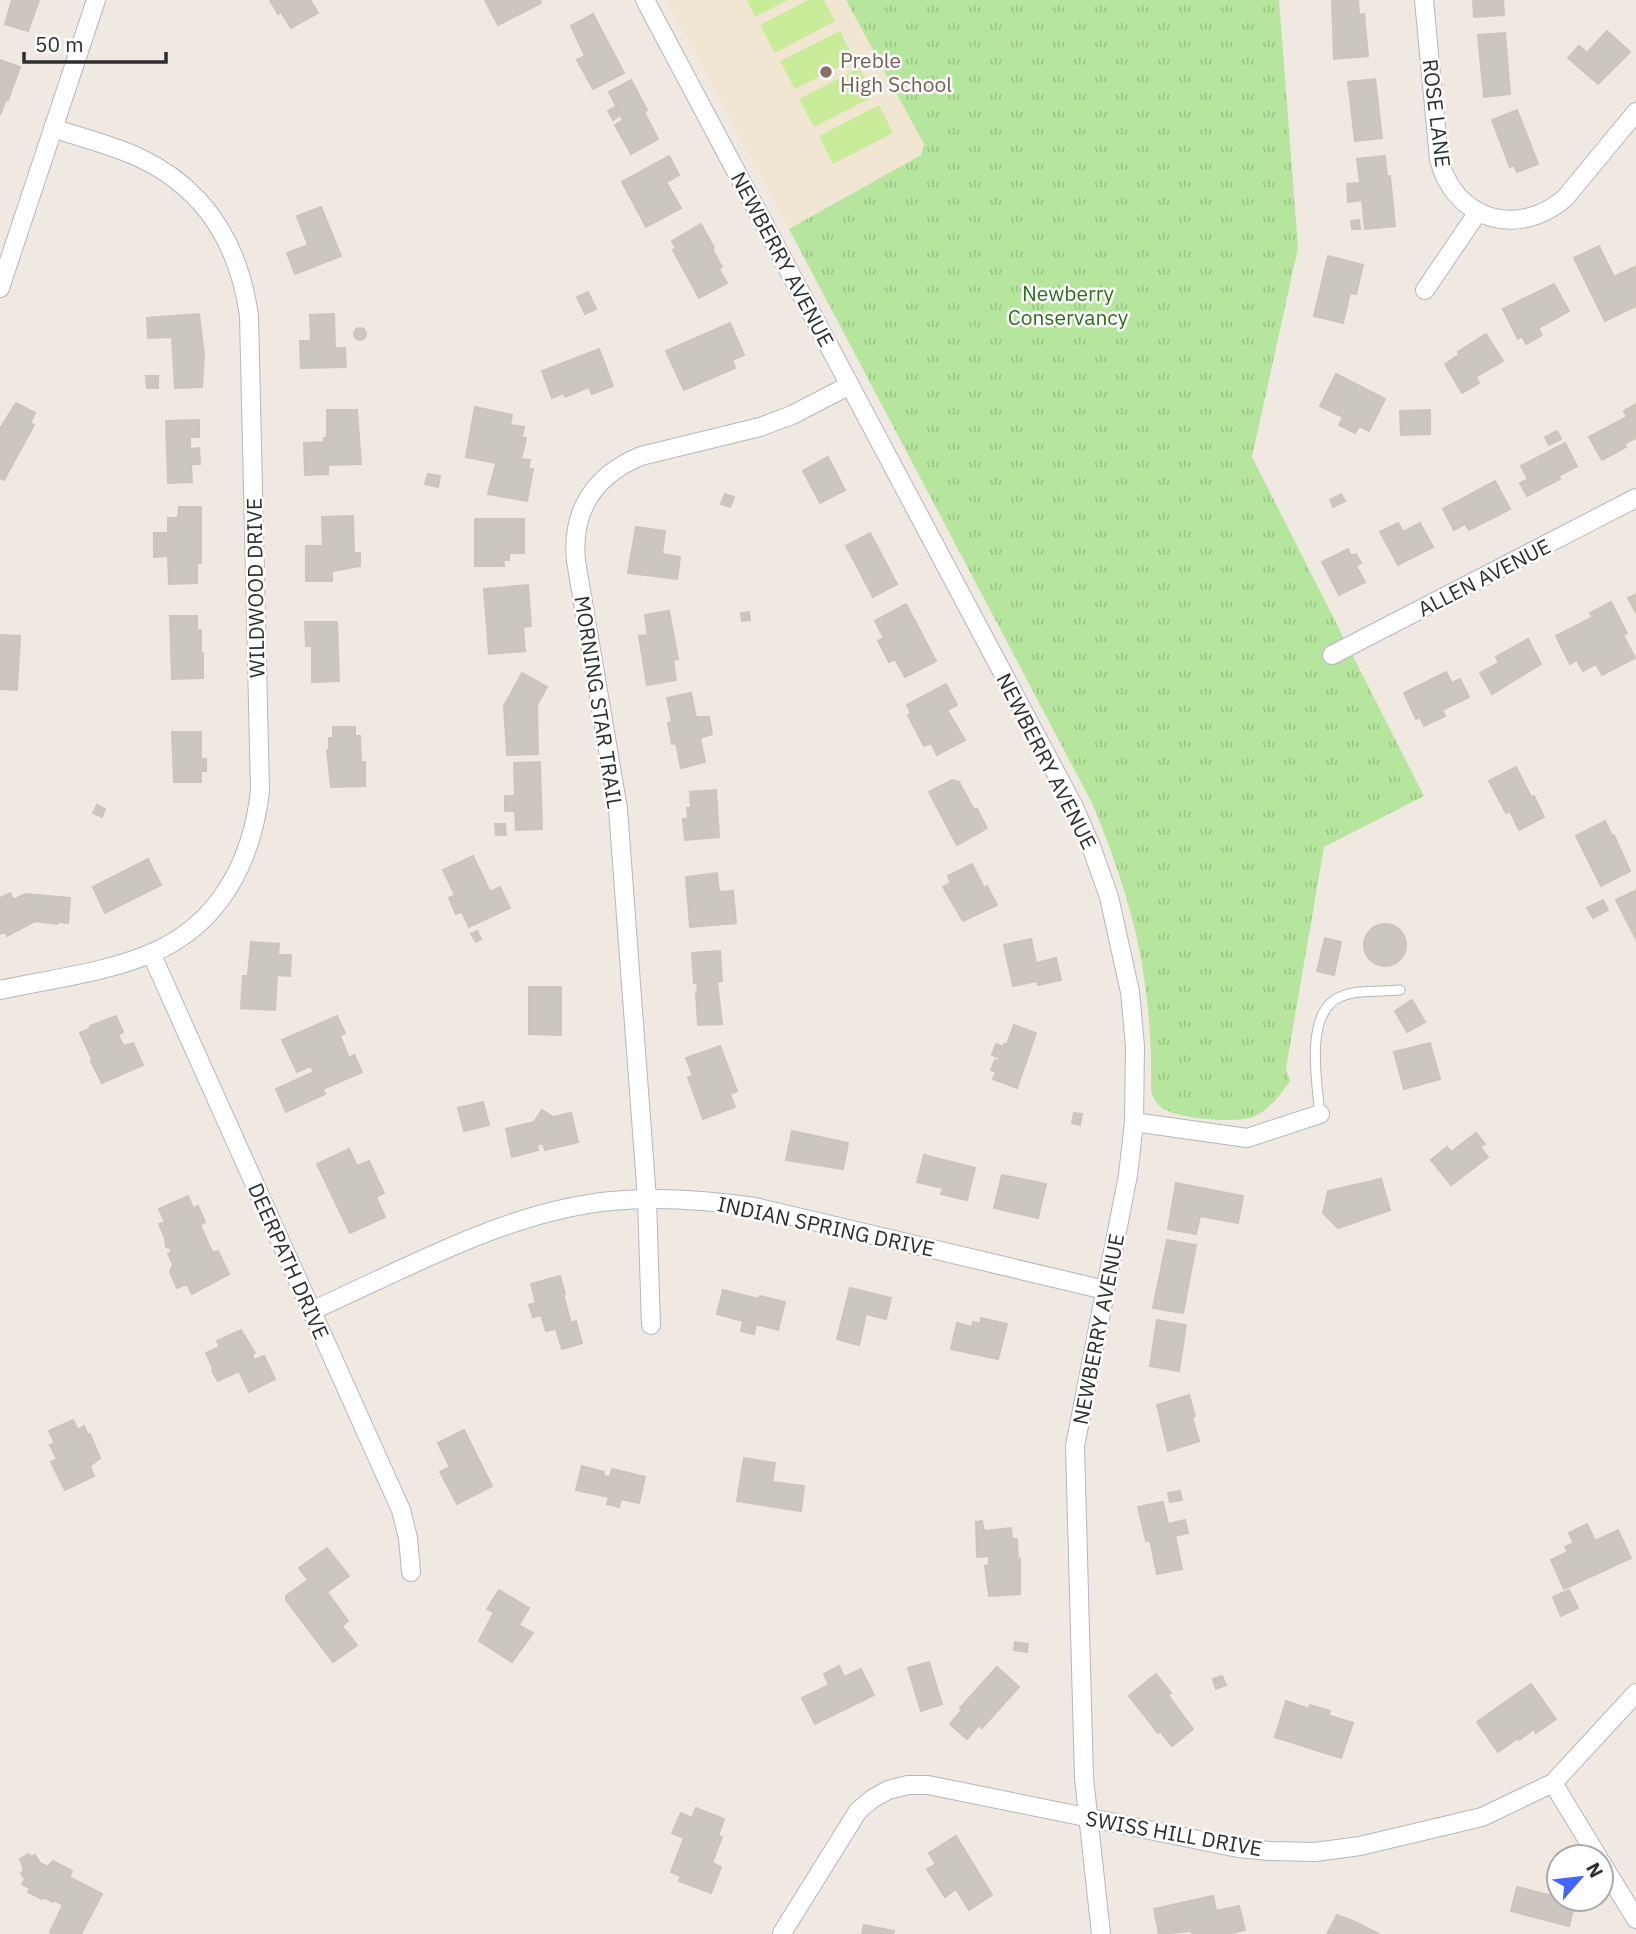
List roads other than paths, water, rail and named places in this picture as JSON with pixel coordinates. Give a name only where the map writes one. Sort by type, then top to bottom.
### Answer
[{"type":"street","points":[[0,288],[96,0]]},
{"type":"street","name":"NEWBERRY AVENUE","points":[[645,0],[1074,807],[1110,897],[1130,992],[1135,1046],[1134,1122],[1128,1175],[1075,1446],[1084,1778],[1101,1934]]},
{"type":"street","name":"ROSE LANE","points":[[1424,0],[1442,172],[1459,198],[1478,212]]},
{"type":"street","points":[[1425,290],[1478,212],[1501,220],[1522,220],[1538,216],[1555,207],[1636,112]]},
{"type":"street","name":"WILDWOOD DRIVE","points":[[0,990],[118,964],[151,953],[187,933],[228,890],[250,846],[260,791],[249,316],[245,287],[235,256],[220,228],[189,190],[168,174],[139,158],[53,128]]},
{"type":"street","name":"MORNING STAR TRAIL","points":[[651,1325],[647,1199],[618,809],[576,561],[577,527],[584,505],[594,489],[624,463],[641,456],[760,427],[792,415],[850,385]]},
{"type":"street","name":"ALLEN AVENUE","points":[[1332,655],[1636,498]]},
{"type":"street","name":"DEERPATH DRIVE","points":[[151,953],[401,1510],[408,1538],[411,1572]]},
{"type":"street","points":[[1134,1122],[1247,1138],[1320,1114]]},
{"type":"street","name":"INDIAN SPRING DRIVE","points":[[311,1311],[513,1223],[609,1201],[647,1199],[707,1200],[755,1208],[1105,1290]]},
{"type":"street","name":"SWISS HILL DRIVE","points":[[780,1934],[851,1821],[872,1799],[888,1790],[908,1785],[928,1785],[1238,1848],[1270,1852],[1315,1852],[1360,1846],[1482,1817],[1553,1783],[1636,1693]]},
{"type":"street","points":[[1553,1783],[1589,1843]]},
{"type":"street","points":[[1615,1885],[1636,1919]]},
{"type":"lane","points":[[1320,1114],[1315,1056],[1324,1009],[1338,997],[1400,990]]},
{"type":"place","name":"Preble High School","points":[[826,72]]},
{"type":"park label","name":"Newberry Conservancy","points":[[1068,305]]}]
